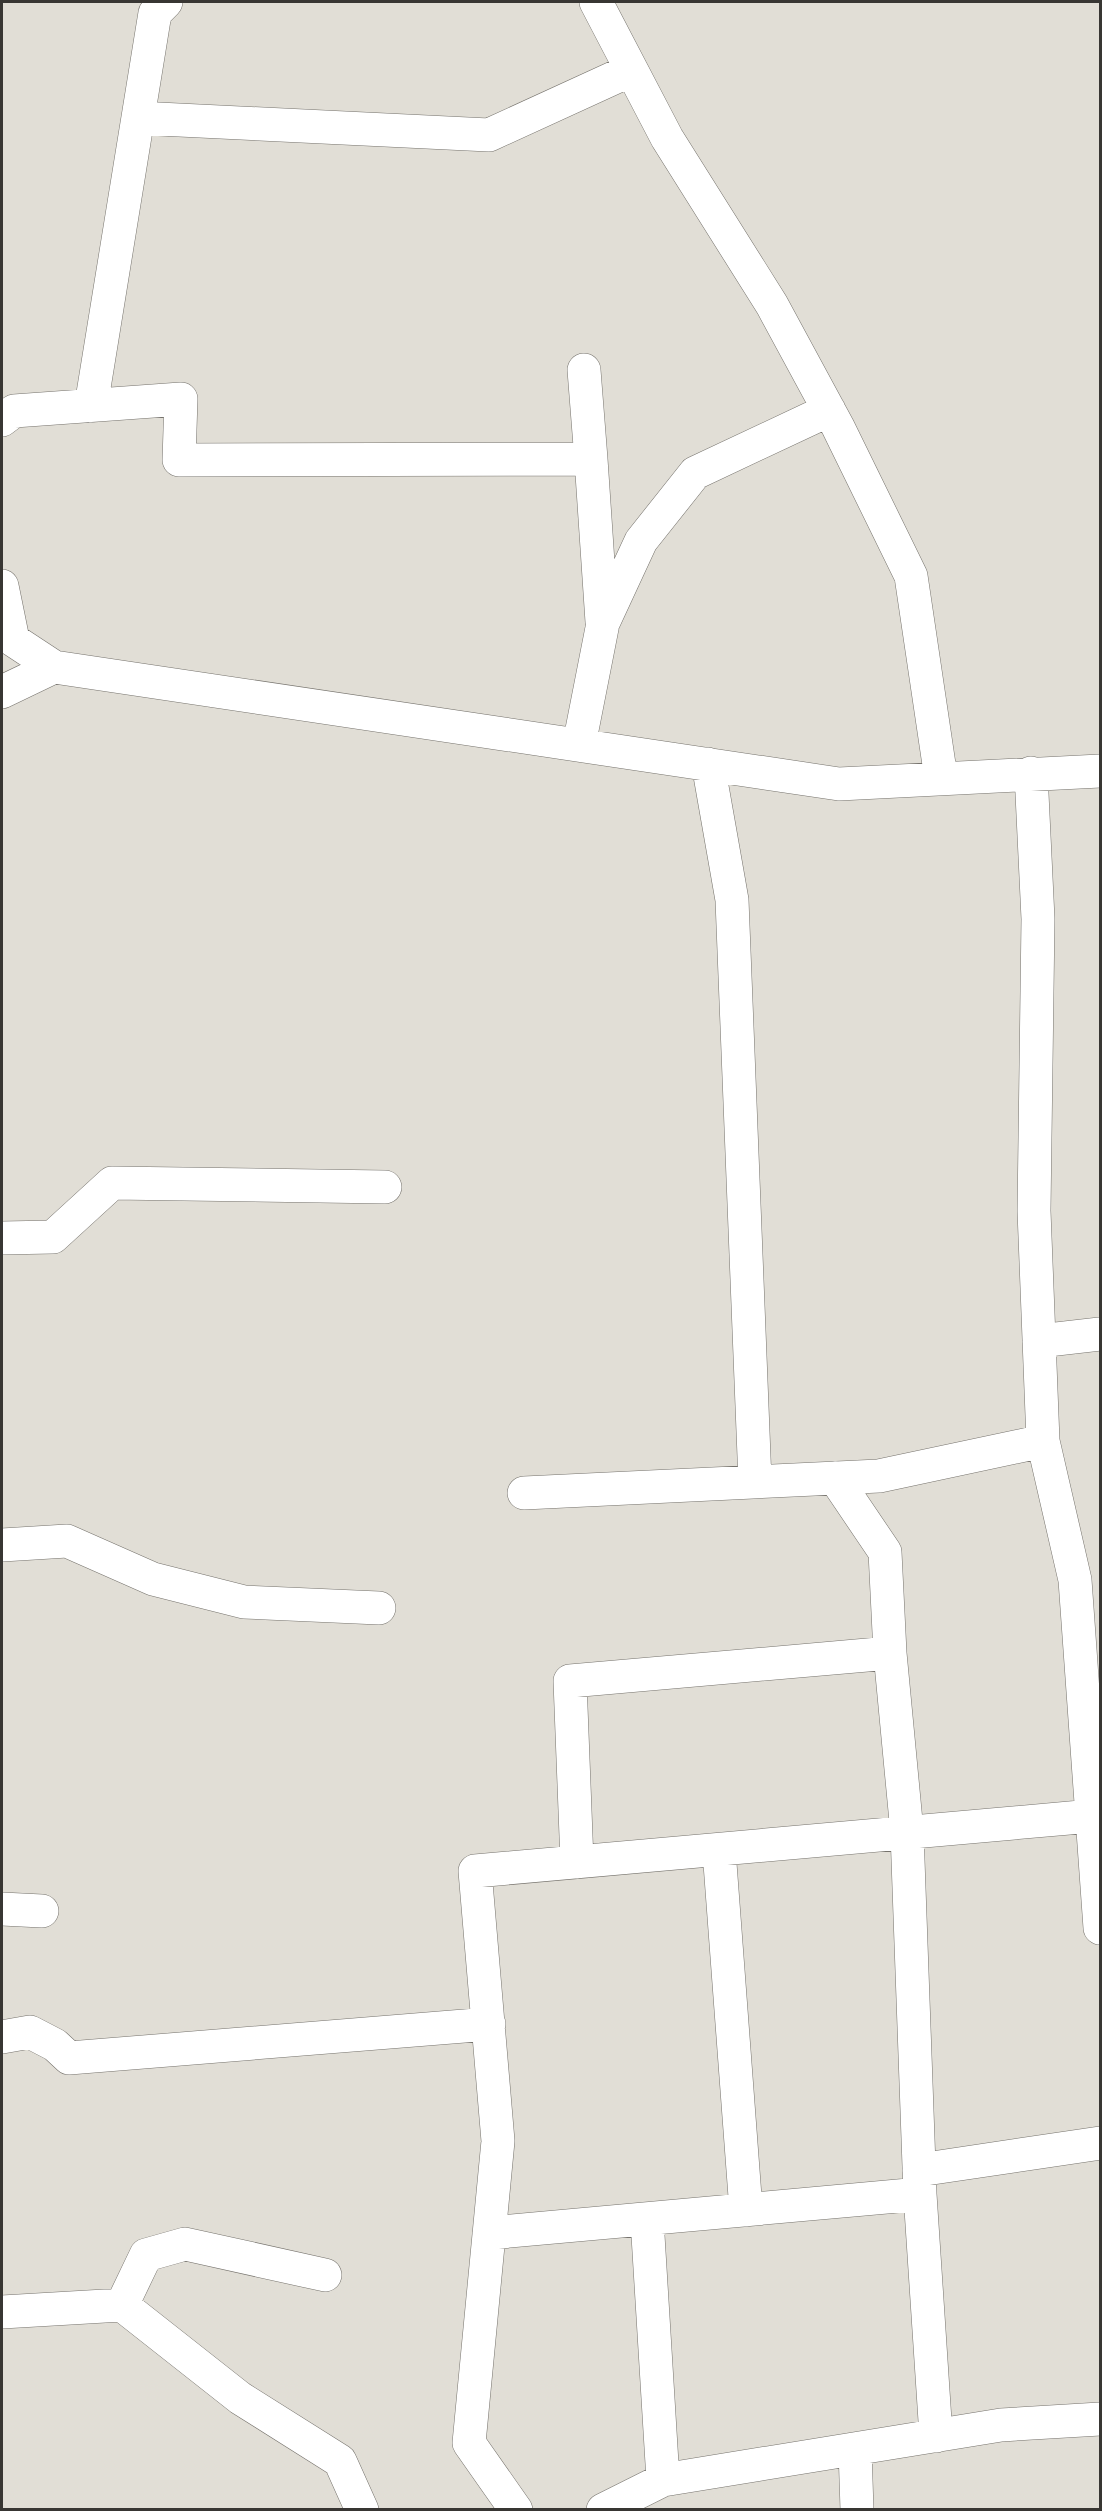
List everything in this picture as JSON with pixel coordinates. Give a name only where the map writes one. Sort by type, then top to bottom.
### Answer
[{"type":"street","points":[[91,406],[155,13],[166,2]]},
{"type":"street","points":[[596,2],[667,138],[772,304],[829,410],[911,576],[941,778]]},
{"type":"street","points":[[138,118],[489,135],[631,70]]},
{"type":"street","points":[[584,370],[603,623]]},
{"type":"street","points":[[2,420],[14,411],[181,399],[179,460],[591,459]]},
{"type":"street","points":[[579,745],[603,623],[641,541],[695,473],[829,410]]},
{"type":"street","points":[[2,586],[13,640],[2,681]]},
{"type":"street","points":[[13,640],[54,667],[839,784],[1101,771]]},
{"type":"street","points":[[2,692],[54,667]]},
{"type":"street","points":[[708,764],[732,900],[755,1482]]},
{"type":"street","points":[[1031,773],[1038,919],[1034,1211],[1042,1442],[1075,1580],[1101,1928]]},
{"type":"street","points":[[2,1238],[53,1238],[112,1184],[385,1187]]},
{"type":"street","points":[[1039,1341],[1101,1334]]},
{"type":"street","points":[[524,1493],[879,1476],[1042,1442]]},
{"type":"street","points":[[835,1478],[885,1552],[890,1653],[908,1832],[920,2182],[936,2436]]},
{"type":"street","points":[[2,1545],[67,1541],[153,1579],[244,1602],[379,1608]]},
{"type":"street","points":[[577,1862],[570,1681],[890,1653]]},
{"type":"street","points":[[516,2510],[469,2443],[498,2141],[475,1871],[1092,1816]]},
{"type":"street","points":[[719,1850],[746,2210]]},
{"type":"street","points":[[2,1909],[42,1911]]},
{"type":"street","points":[[2,2037],[30,2032],[55,2045],[69,2058],[489,2024]]},
{"type":"street","points":[[489,2233],[746,2210],[920,2182],[1101,2143]]},
{"type":"street","points":[[647,2218],[649,2493]]},
{"type":"street","points":[[122,2304],[146,2255],[185,2244],[325,2275]]},
{"type":"street","points":[[2,2312],[122,2304],[240,2398],[340,2461],[362,2510]]},
{"type":"street","points":[[603,2510],[649,2493],[855,2448],[1001,2425],[1101,2419]]},
{"type":"street","points":[[855,2448],[857,2510]]}]
